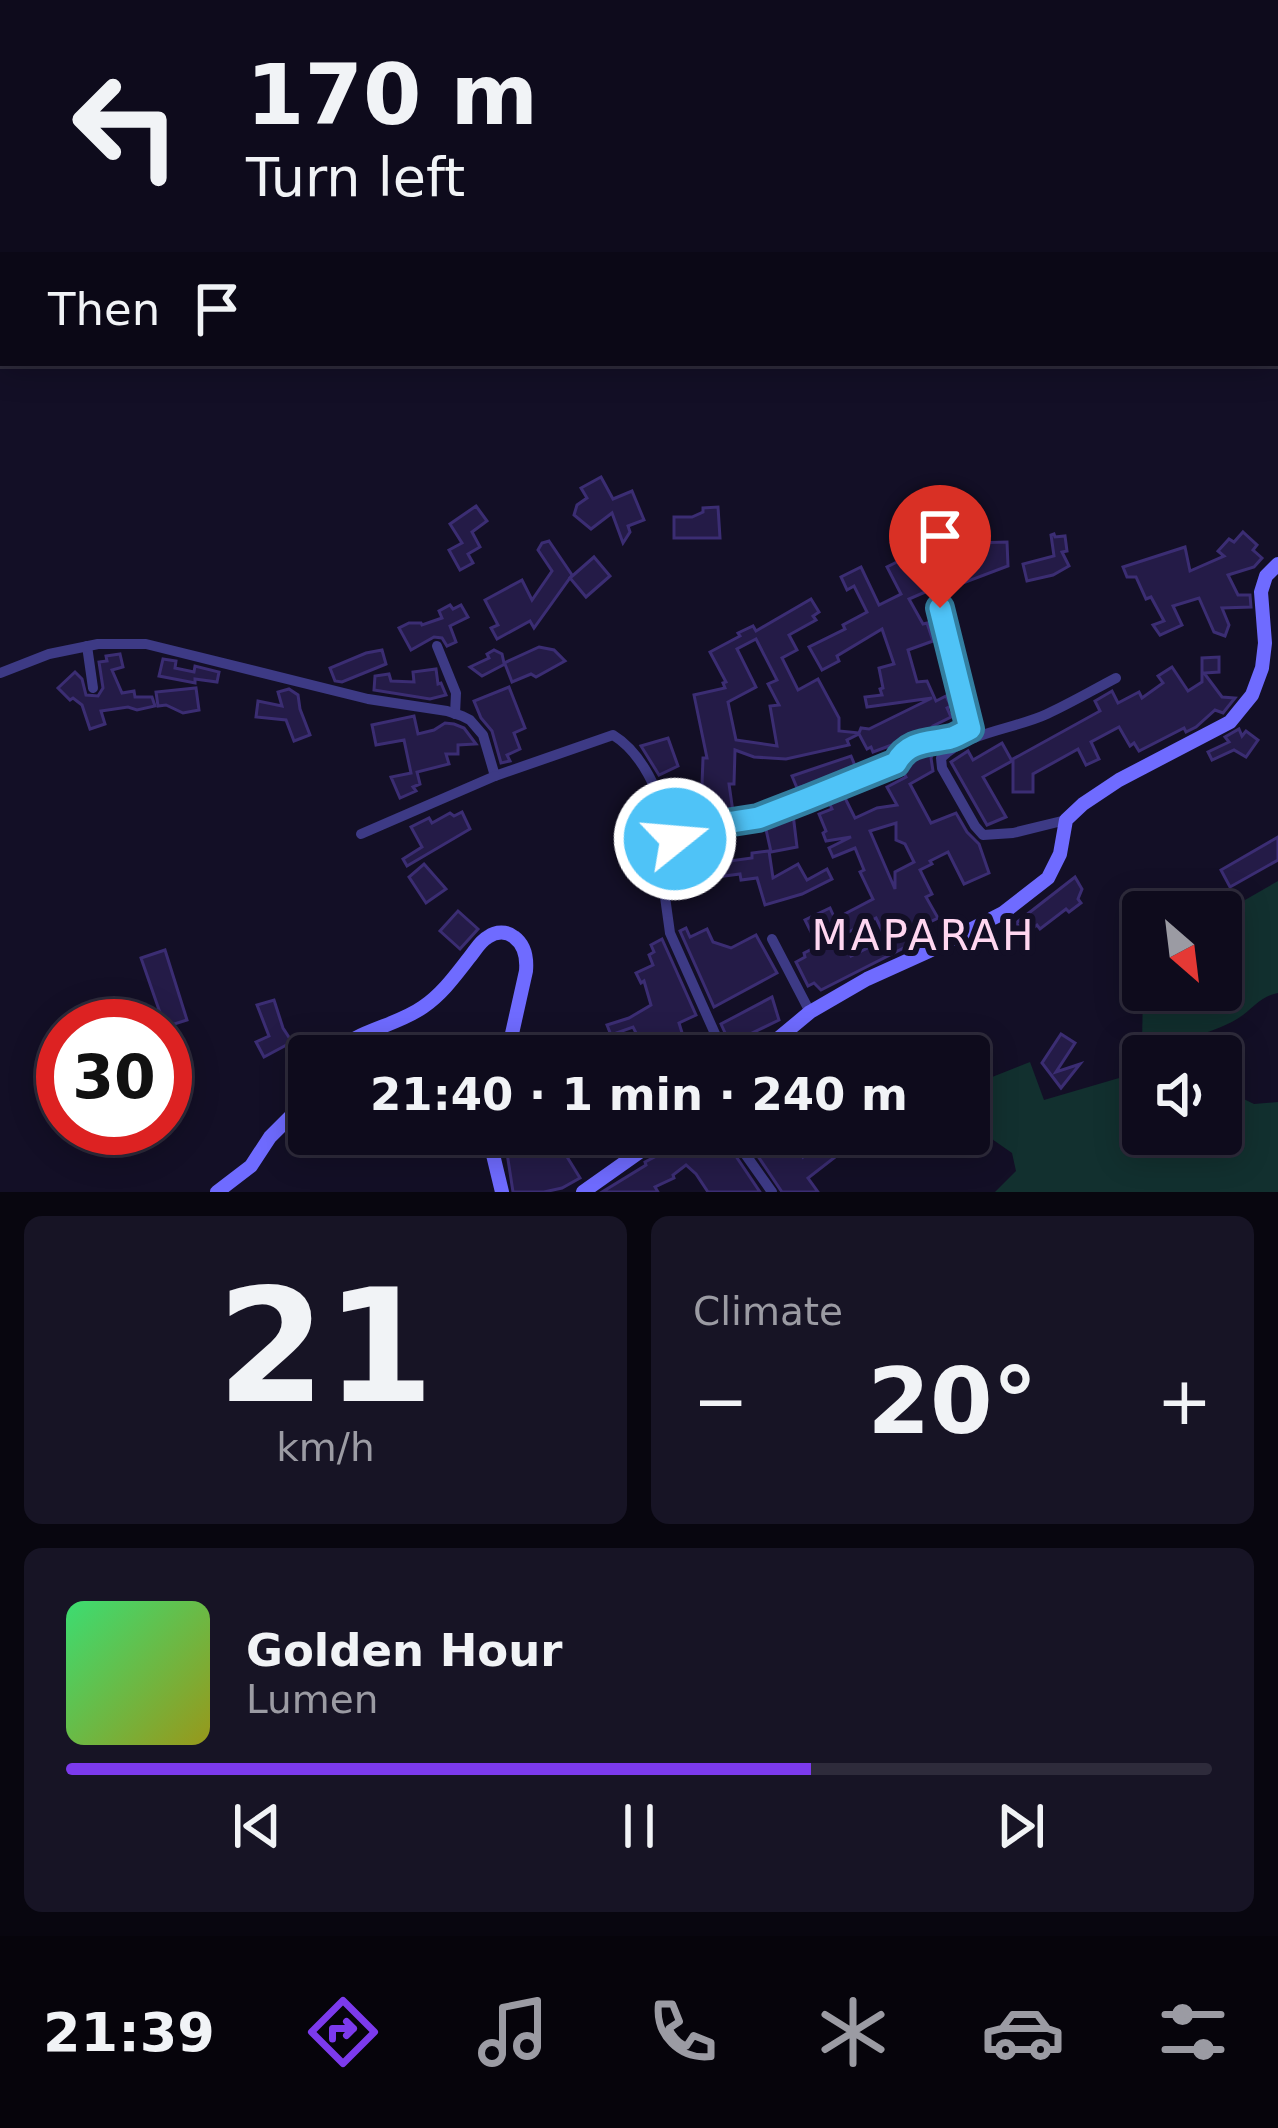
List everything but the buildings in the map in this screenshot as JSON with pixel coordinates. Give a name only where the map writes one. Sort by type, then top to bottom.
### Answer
[{"type":"street","points":[[971,734],[944,754],[940,764],[983,835],[1066,820],[1119,780],[1210,734],[1239,713],[1262,668],[1261,592],[1266,576],[1278,564]]},
{"type":"street","points":[[940,608],[971,734]]},
{"type":"street","points":[[0,673],[49,654],[87,646],[146,644],[368,699],[455,713],[470,720],[483,735],[495,776]]},
{"type":"street","points":[[87,646],[93,688]]},
{"type":"street","points":[[437,646],[457,698],[455,713]]},
{"type":"street","points":[[717,1035],[670,933],[661,868],[677,844],[726,823],[758,818],[833,790],[896,763],[902,753],[933,739],[1045,716],[1116,678]]},
{"type":"street","points":[[362,834],[495,776],[613,735],[627,743],[661,798],[677,844]]},
{"type":"street","points":[[783,1035],[810,1012],[867,979],[1003,914],[1048,878],[1060,854],[1066,820]]},
{"type":"street","points":[[362,1035],[422,1008],[482,942],[500,932],[517,939],[527,959],[511,1035]]},
{"type":"street","points":[[772,939],[810,1012]]},
{"type":"street","points":[[217,1192],[251,1166],[288,1119]]},
{"type":"street","points":[[493,1155],[502,1192]]},
{"type":"street","points":[[584,1192],[636,1155]]},
{"type":"street","points":[[746,1155],[772,1192]]},
{"type":"green space","points":[[1278,881],[1278,993],[1215,1029],[1193,1035],[1142,1035],[1143,1011],[1242,1011],[1245,900]]},
{"type":"green space","points":[[1030,1062],[1044,1100],[1122,1077],[1122,1155],[1242,1155],[1242,1098],[1254,1104],[1278,1102],[1278,1192],[995,1192],[1016,1171],[1012,1153],[990,1138],[990,1078]]},
{"type":"district","name":"MAPARAH","points":[[924,935]]},
{"type":"route","points":[[675,839],[677,844],[726,823],[758,818],[896,763],[912,747],[970,729],[940,608]]}]
